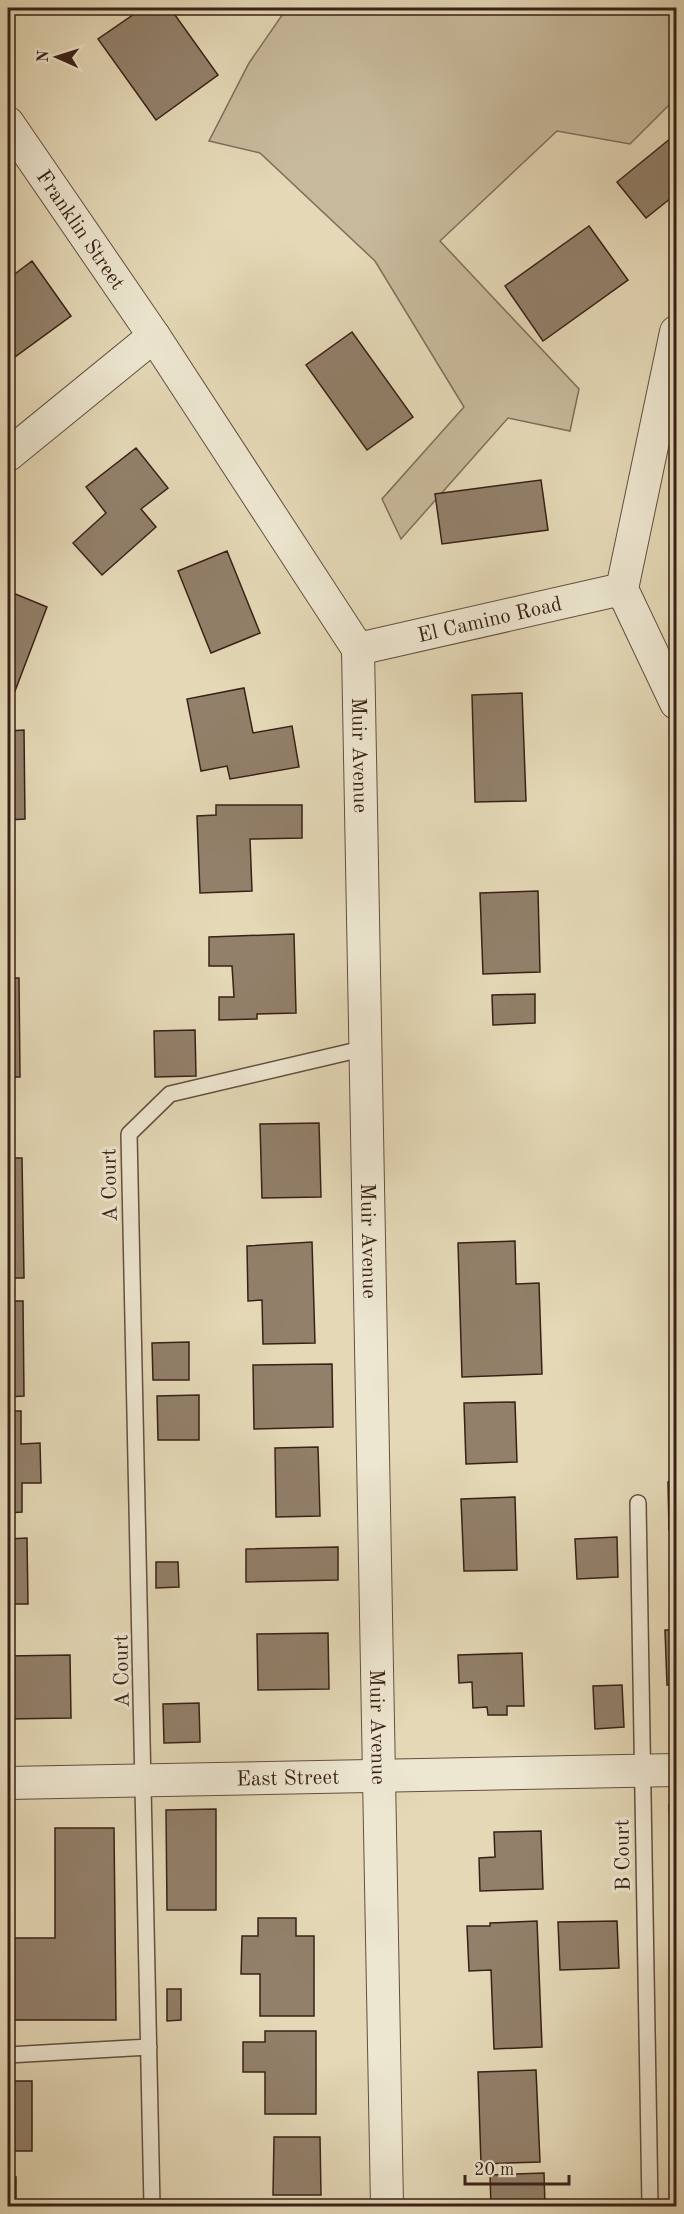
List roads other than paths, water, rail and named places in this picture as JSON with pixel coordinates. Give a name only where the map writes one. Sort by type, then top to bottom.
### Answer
[{"type":"street","name":"Franklin Street","points":[[8,123],[154,336]]},
{"type":"street","points":[[676,332],[622,589],[676,703]]},
{"type":"street","points":[[8,455],[154,336],[358,649]]},
{"type":"street","name":"El Camino Road","points":[[358,649],[622,589]]},
{"type":"street","name":"Muir Avenue","points":[[358,649],[387,2206]]},
{"type":"street","name":"East Street","points":[[8,1784],[676,1770]]},
{"type":"lane","name":"A Court","points":[[152,2206],[129,1134],[170,1094],[366,1048]]},
{"type":"lane","name":"B Court","points":[[638,1503],[650,2206]]},
{"type":"lane","points":[[8,2055],[149,2047]]}]
